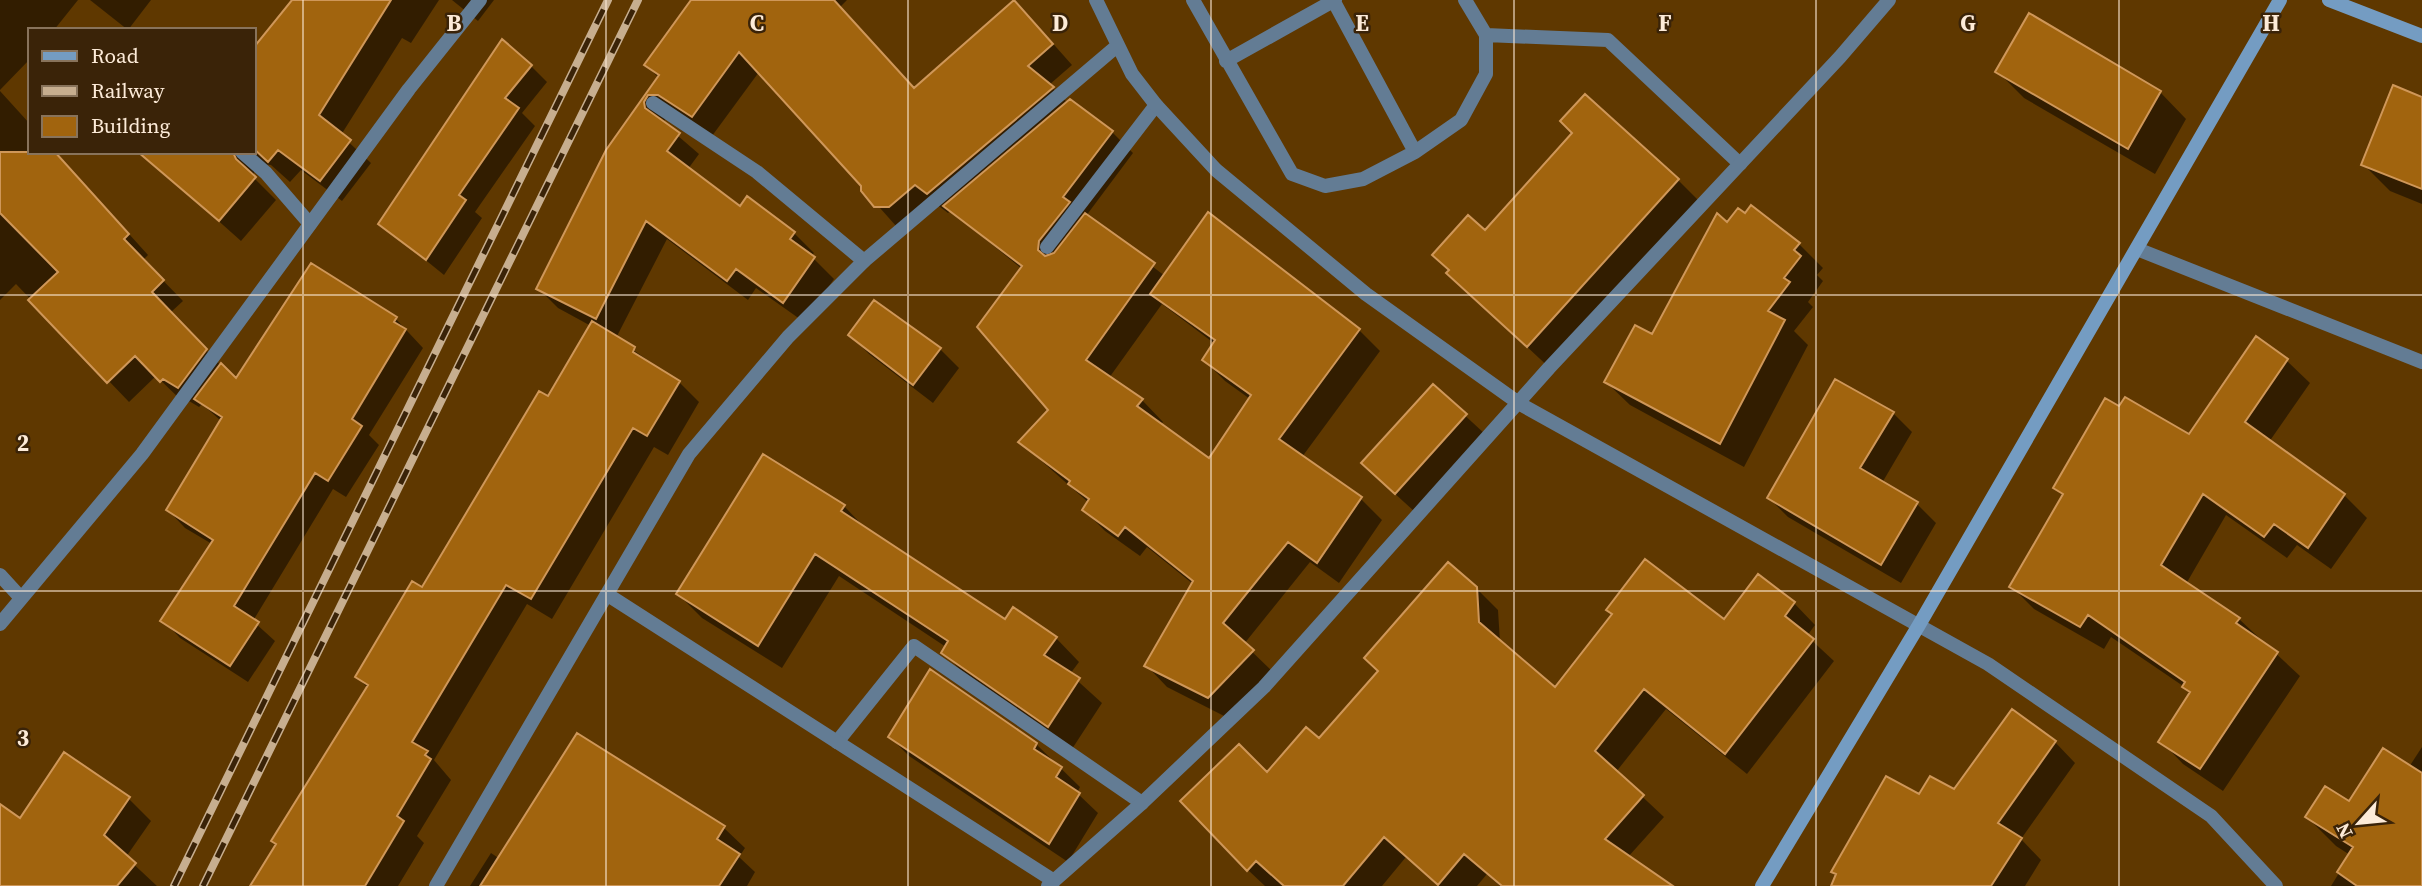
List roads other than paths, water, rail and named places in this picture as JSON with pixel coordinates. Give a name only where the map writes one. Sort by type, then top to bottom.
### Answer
[{"type":"street","points":[[0,624],[142,454],[409,89],[480,0]]},
{"type":"street","points":[[1096,0],[1132,74],[1156,105],[1216,170],[1357,286],[1520,404],[1988,664],[2211,816],[2276,886]]},
{"type":"street","points":[[1193,0],[1292,174],[1325,186],[1363,179],[1415,152],[1461,121],[1486,74],[1486,35],[1465,0]]},
{"type":"street","points":[[1226,61],[1334,0],[1415,152]]},
{"type":"street","points":[[608,595],[1051,884],[1142,803],[1264,687],[1520,404],[1549,368],[1889,0]]},
{"type":"street","points":[[1762,886],[1919,625],[2280,0]]},
{"type":"street","points":[[2329,0],[2422,36]]},
{"type":"street","points":[[1486,35],[1608,40],[1740,164]]},
{"type":"street","points":[[436,886],[689,454],[788,337],[864,261],[1117,46]]},
{"type":"street","points":[[653,103],[757,172],[864,261]]},
{"type":"street","points":[[1047,247],[1156,105]]},
{"type":"street","points":[[244,154],[266,173],[310,224]]},
{"type":"street","points":[[2137,249],[2422,362]]},
{"type":"street","points":[[0,575],[21,598]]},
{"type":"street","points":[[837,742],[914,646],[1142,803]]},
{"type":"railway","points":[[174,886],[608,0]]},
{"type":"railway","points":[[203,886],[638,0]]}]
